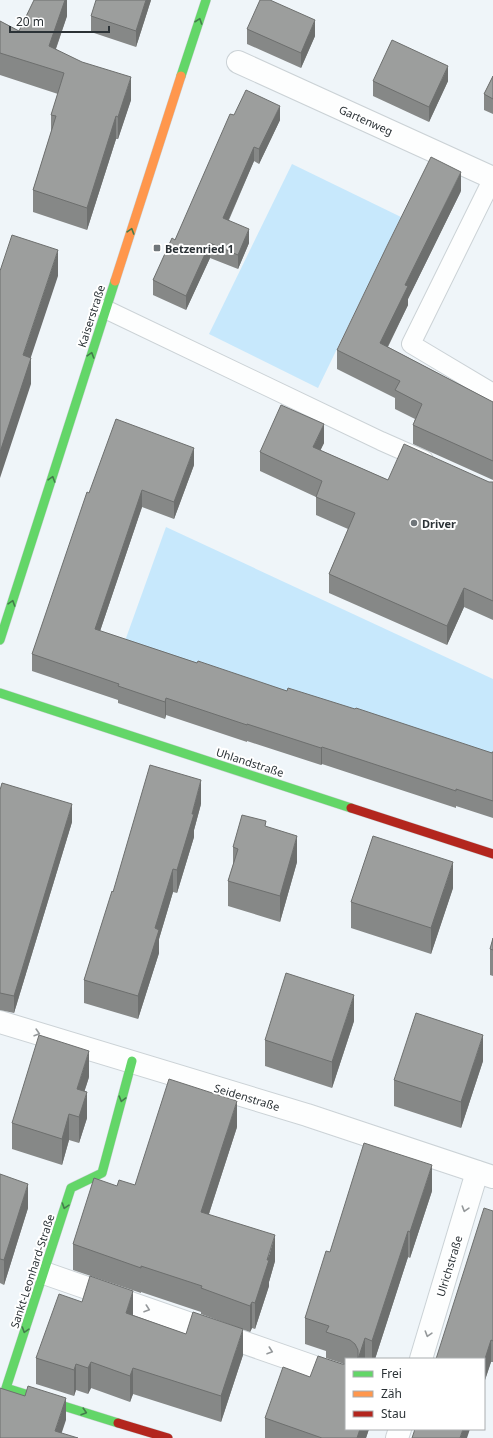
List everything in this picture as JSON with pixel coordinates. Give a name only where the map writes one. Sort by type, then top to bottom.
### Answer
[{"type":"street","name":"Kaiserstraße","points":[[0,640],[47,497],[105,309],[206,0]]},
{"type":"street","name":"Gartenweg","points":[[238,62],[493,178]]},
{"type":"street","name":"Uhlandstraße","points":[[0,693],[493,854]]},
{"type":"street","name":"Seidenstraße","points":[[0,1022],[307,1115],[485,1175]]},
{"type":"street","name":"Sankt-Leonhard-Straße","points":[[132,1061],[102,1173],[71,1188],[6,1388],[168,1438]]},
{"type":"street","name":"Ulrichstraße","points":[[421,1358],[485,1175]]},
{"type":"street","points":[[44,1273],[345,1378]]},
{"type":"lane","points":[[493,178],[411,344],[493,393]]},
{"type":"lane","points":[[105,309],[381,441],[437,466]]},
{"type":"shaded area","points":[[292,164],[401,217],[318,388],[209,334]]},
{"type":"shaded area","points":[[166,527],[493,679],[493,770],[121,652]]},
{"type":"building","points":[[34,0],[65,0],[49,46],[82,62],[131,77],[118,117],[116,116],[87,208],[33,190],[56,116],[51,115],[64,73],[0,53],[0,21],[19,31]]},
{"type":"building","points":[[96,0],[146,0],[136,31],[91,16]]},
{"type":"building","points":[[260,0],[270,0],[315,20],[301,53],[247,29]]},
{"type":"building","points":[[392,40],[448,66],[429,107],[373,81]]},
{"type":"building","points":[[493,76],[493,99],[484,94]]},
{"type":"building","points":[[246,90],[280,106],[259,149],[254,147],[223,218],[249,229],[238,255],[210,243],[186,296],[153,280],[172,238],[175,240],[230,114],[234,115]]},
{"type":"building","points":[[431,157],[461,172],[405,285],[408,286],[380,343],[493,402],[493,461],[413,425],[422,404],[395,390],[400,381],[337,350]]},
{"type":"building","points":[[12,235],[58,250],[23,355],[31,358],[0,452],[0,271]]},
{"type":"building","points":[[281,405],[324,424],[313,447],[388,480],[404,444],[489,482],[493,482],[493,601],[464,588],[447,626],[329,574],[355,513],[316,497],[322,481],[260,452]]},
{"type":"building","points":[[116,419],[194,448],[174,502],[142,490],[95,629],[287,691],[288,688],[355,709],[356,708],[492,753],[493,752],[493,801],[456,789],[456,791],[166,698],[165,702],[118,686],[119,684],[32,654],[87,492],[89,493]]},
{"type":"building","points":[[150,765],[201,780],[192,814],[194,814],[177,870],[173,869],[155,928],[159,930],[138,996],[84,980],[112,891],[113,892]]},
{"type":"building","points":[[2,783],[72,804],[14,996],[0,993],[0,790]]},
{"type":"building","points":[[242,815],[266,821],[265,826],[297,836],[280,896],[228,881],[238,849],[233,847]]},
{"type":"building","points":[[373,836],[453,862],[431,928],[351,902]]},
{"type":"building","points":[[493,938],[493,950],[490,949]]},
{"type":"building","points":[[286,973],[354,995],[332,1062],[265,1040]]},
{"type":"building","points":[[416,1013],[483,1035],[461,1102],[394,1080]]},
{"type":"building","points":[[39,1035],[89,1051],[77,1089],[87,1092],[79,1117],[69,1114],[62,1139],[12,1123]]},
{"type":"building","points":[[169,1079],[237,1101],[201,1212],[275,1235],[267,1260],[269,1260],[255,1303],[252,1302],[250,1306],[201,1288],[202,1286],[141,1266],[141,1268],[73,1244],[94,1178],[117,1186],[119,1180],[135,1185]]},
{"type":"building","points":[[364,1143],[432,1165],[410,1232],[408,1231],[372,1341],[365,1338],[358,1358],[357,1358],[358,1350],[355,1344],[350,1340],[326,1332],[329,1326],[305,1318],[326,1251],[330,1252]]},
{"type":"building","points":[[0,1174],[28,1184],[4,1260],[0,1259]]},
{"type":"building","points":[[484,1208],[493,1211],[493,1341],[491,1340],[485,1359],[436,1358]]},
{"type":"building","points":[[90,1276],[133,1291],[126,1313],[186,1334],[193,1312],[243,1329],[221,1396],[133,1368],[130,1376],[91,1362],[88,1368],[76,1364],[74,1370],[36,1358],[59,1294],[82,1302]]},
{"type":"building","points":[[318,1356],[345,1364],[345,1430],[360,1430],[357,1438],[322,1438],[265,1418],[283,1367],[310,1377]]},
{"type":"building","points":[[28,1386],[66,1398],[55,1431],[78,1438],[0,1438],[0,1388],[25,1396]]},
{"type":"building","points":[[415,1430],[463,1430],[460,1438],[412,1438]]},
{"type":"traffic: fast","points":[[181,76],[206,0]]},
{"type":"traffic: fast","points":[[0,640],[115,281]]},
{"type":"traffic: fast","points":[[0,693],[351,808]]},
{"type":"traffic: fast","points":[[118,1423],[6,1388],[71,1188],[102,1173],[132,1061]]},
{"type":"traffic: slow","points":[[115,281],[181,76]]},
{"type":"traffic: jam","points":[[351,808],[493,854]]},
{"type":"traffic: jam","points":[[118,1423],[168,1438]]},
{"type":"place","name":"Betzenried 1","points":[[157,248]]},
{"type":"place","name":"Driver","points":[[414,523]]}]
